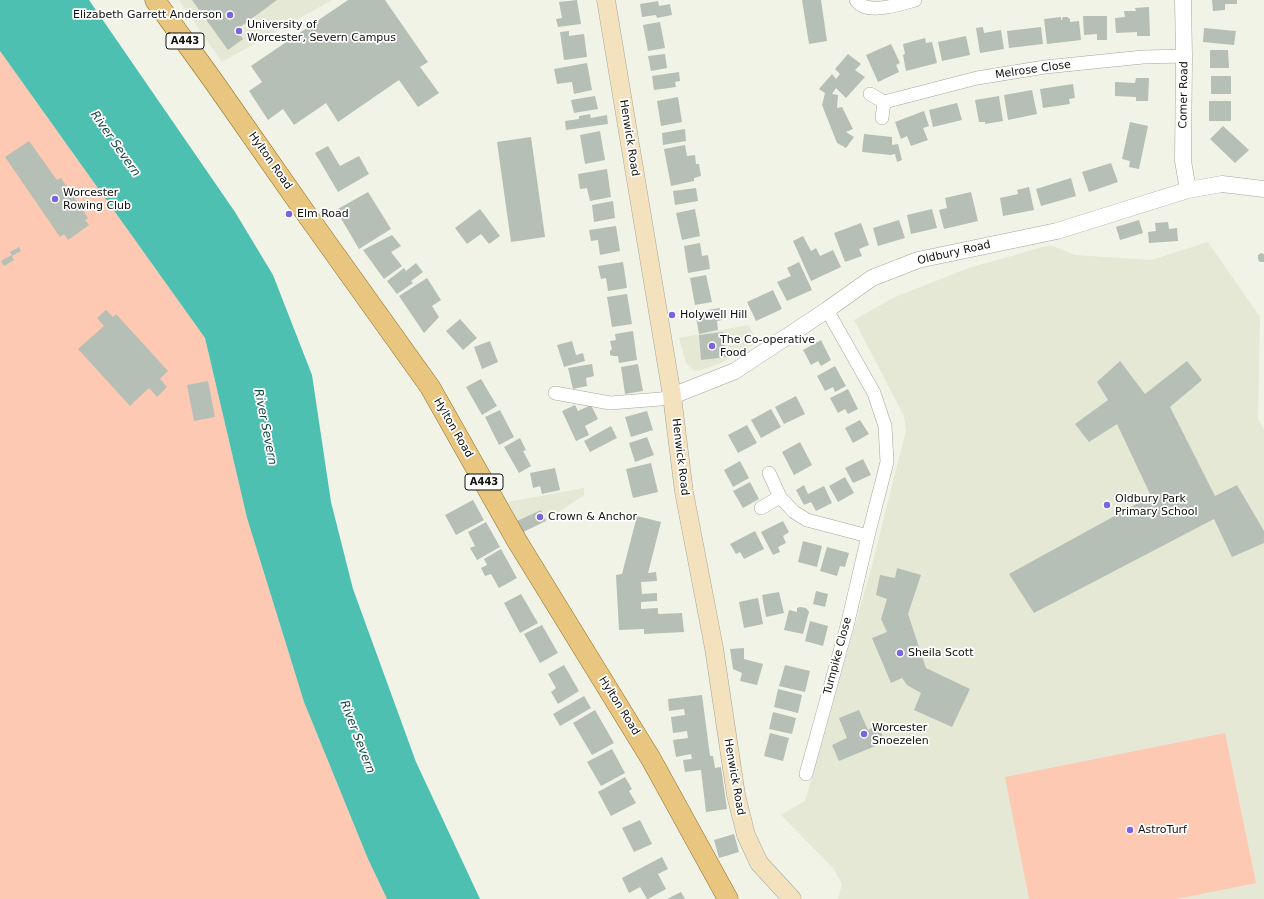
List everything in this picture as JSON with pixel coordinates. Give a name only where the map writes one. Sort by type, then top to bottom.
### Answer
[{"type":"main road","name":"Hylton Road","points":[[155,0],[430,387],[517,541],[651,759],[728,899]]},
{"type":"main road","name":"Henwick Road","points":[[606,0],[672,396],[684,492],[714,648],[736,795],[746,835],[759,863],[792,899]]},
{"type":"street","points":[[856,0],[862,6],[872,9],[915,0]]},
{"type":"street","name":"Comer Road","points":[[1183,0],[1183,161],[1188,190]]},
{"type":"street","name":"Melrose Close","points":[[884,102],[977,78],[1037,68],[1143,57],[1184,56]]},
{"type":"street","points":[[870,94],[884,102],[882,118]]},
{"type":"street","name":"Oldbury Road","points":[[672,396],[735,371],[827,310],[872,278],[918,260],[1057,231],[1188,190],[1222,184],[1264,189]]},
{"type":"street","name":"Turnpike Close","points":[[806,774],[847,626],[887,462],[885,426],[874,393],[827,310]]},
{"type":"street","points":[[555,393],[610,403],[661,399],[672,396]]},
{"type":"street","points":[[769,473],[780,497],[794,512],[806,520],[868,536]]},
{"type":"street","points":[[761,508],[780,497]]},
{"type":"shaded area","name":"University of Worcester, Severn Campus","points":[[179,0],[332,0],[222,62]]},
{"type":"shaded area","points":[[0,51],[205,338],[247,518],[304,702],[368,859],[387,899],[0,899]]},
{"type":"shaded area","points":[[1208,242],[1260,317],[1258,418],[1264,430],[1264,899],[838,899],[842,884],[834,869],[781,815],[805,801],[871,569],[906,430],[904,416],[854,320],[895,297],[969,268],[1050,245],[1075,255],[1151,260]]},
{"type":"shaded area","points":[[748,325],[758,342],[721,363],[701,370],[694,371],[686,363],[679,338]]},
{"type":"shaded area","points":[[584,488],[584,495],[546,521],[523,532],[508,502]]},
{"type":"shaded area","name":"AstroTurf","points":[[1225,733],[1256,883],[1176,899],[1029,899],[1005,777]]},
{"type":"water","name":"River Severn","points":[[0,0],[89,0],[235,212],[273,275],[312,375],[331,502],[353,589],[416,762],[480,899],[387,899],[368,859],[304,702],[247,518],[205,338],[0,51]]},
{"type":"building","name":"Elizabeth Garrett Anderson","points":[[192,0],[277,0],[236,30],[243,39],[228,50]]},
{"type":"building","points":[[348,0],[385,0],[428,62],[420,67],[439,93],[418,107],[399,80],[338,122],[326,103],[294,125],[283,109],[268,120],[249,91],[262,82],[251,66]]},
{"type":"building","points":[[577,0],[581,24],[558,27],[556,19],[562,18],[559,2]]},
{"type":"building","points":[[802,0],[821,0],[827,41],[809,44]]},
{"type":"building","points":[[1212,0],[1237,0],[1237,4],[1225,4],[1225,10],[1213,11]]},
{"type":"building","points":[[658,1],[659,6],[670,4],[672,15],[657,18],[656,15],[642,17],[640,4]]},
{"type":"building","points":[[1149,7],[1150,36],[1137,36],[1137,32],[1116,33],[1115,18],[1125,17],[1124,11],[1136,11],[1135,8]]},
{"type":"building","points":[[1083,16],[1107,16],[1107,40],[1097,40],[1097,34],[1084,35]]},
{"type":"building","points":[[1061,17],[1061,21],[1063,17],[1067,17],[1070,19],[1070,22],[1079,21],[1081,40],[1047,44],[1044,19]]},
{"type":"building","points":[[660,22],[665,48],[648,51],[643,25]]},
{"type":"building","points":[[983,27],[984,33],[1001,30],[1004,49],[980,53],[976,28]]},
{"type":"building","points":[[1041,27],[1043,44],[1009,48],[1007,31]]},
{"type":"building","points":[[1204,28],[1236,31],[1234,45],[1203,42]]},
{"type":"building","points":[[569,31],[569,36],[584,34],[587,57],[564,60],[560,32]]},
{"type":"building","points":[[966,36],[970,55],[942,61],[938,42]]},
{"type":"building","points":[[925,38],[926,43],[932,42],[937,63],[906,71],[903,55],[905,54],[903,44]]},
{"type":"building","points":[[891,44],[900,63],[896,65],[899,72],[878,82],[866,55]]},
{"type":"building","points":[[1210,50],[1228,50],[1229,68],[1210,68]]},
{"type":"building","points":[[665,54],[667,68],[651,71],[648,56]]},
{"type":"building","points":[[848,54],[861,64],[855,70],[865,77],[846,98],[836,88],[832,94],[838,95],[837,108],[842,107],[853,129],[846,132],[854,137],[846,148],[837,143],[822,105],[825,93],[819,89],[832,74],[836,79],[840,74],[835,69]]},
{"type":"building","points":[[587,63],[592,90],[574,94],[572,82],[557,84],[554,69]]},
{"type":"building","points":[[679,72],[680,81],[675,82],[676,87],[654,90],[652,76]]},
{"type":"building","points":[[1211,76],[1231,76],[1231,94],[1211,94]]},
{"type":"building","points":[[1136,78],[1149,78],[1148,101],[1136,101],[1136,97],[1115,96],[1115,82],[1135,83]]},
{"type":"building","points":[[1073,84],[1075,98],[1069,99],[1070,104],[1043,108],[1040,89]]},
{"type":"building","points":[[1032,90],[1037,114],[1008,120],[1004,95]]},
{"type":"building","points":[[595,96],[598,109],[574,113],[571,100]]},
{"type":"building","points":[[999,96],[1003,121],[985,124],[985,122],[979,122],[975,100]]},
{"type":"building","points":[[678,97],[682,122],[661,126],[657,101]]},
{"type":"building","points":[[1209,101],[1231,101],[1231,121],[1209,121]]},
{"type":"building","points":[[957,103],[962,120],[933,127],[929,110]]},
{"type":"building","points":[[924,111],[929,126],[923,128],[928,140],[911,146],[907,136],[901,139],[895,122]]},
{"type":"building","points":[[590,114],[591,118],[607,115],[608,124],[566,130],[565,121],[579,119],[579,116]]},
{"type":"building","points":[[1130,122],[1148,126],[1139,169],[1129,167],[1130,161],[1122,159]]},
{"type":"building","points":[[1223,126],[1249,150],[1235,163],[1210,139]]},
{"type":"building","points":[[685,129],[686,141],[663,145],[662,133]]},
{"type":"building","points":[[600,131],[605,160],[585,164],[580,135]]},
{"type":"building","points":[[864,134],[892,137],[892,145],[898,144],[902,160],[897,162],[895,154],[891,155],[862,152]]},
{"type":"building","points":[[531,137],[545,237],[511,242],[497,142]]},
{"type":"building","name":"Worcester Rowing Club","points":[[29,141],[57,180],[61,178],[88,218],[85,220],[89,225],[68,240],[64,234],[60,237],[5,157]]},
{"type":"building","points":[[685,145],[687,156],[695,155],[696,164],[699,164],[701,176],[694,178],[694,181],[671,186],[664,149]]},
{"type":"building","points":[[328,146],[340,166],[359,156],[369,174],[338,192],[315,153]]},
{"type":"building","points":[[1111,163],[1118,182],[1089,192],[1082,172]]},
{"type":"building","points":[[607,169],[611,197],[590,201],[587,188],[580,189],[578,174]]},
{"type":"building","points":[[1071,178],[1076,196],[1041,206],[1036,189]]},
{"type":"building","points":[[1029,187],[1034,210],[1003,216],[1000,198],[1018,194],[1017,190]]},
{"type":"building","points":[[696,188],[698,201],[675,205],[673,191]]},
{"type":"building","points":[[368,192],[391,229],[359,249],[336,210]]},
{"type":"building","points":[[971,192],[978,221],[944,229],[939,210],[947,208],[945,198]]},
{"type":"building","points":[[613,201],[615,218],[594,222],[592,205]]},
{"type":"building","points":[[480,209],[500,236],[489,244],[481,234],[467,244],[455,228]]},
{"type":"building","points":[[695,209],[700,236],[682,240],[676,213]]},
{"type":"building","points":[[932,209],[937,228],[911,234],[907,215]]},
{"type":"building","points":[[899,220],[905,238],[878,246],[873,228]]},
{"type":"building","points":[[1139,220],[1143,233],[1120,240],[1116,227]]},
{"type":"building","points":[[1168,222],[1169,229],[1177,228],[1178,241],[1149,243],[1148,232],[1156,231],[1155,223]]},
{"type":"building","points":[[861,223],[869,245],[859,249],[862,256],[845,262],[834,233]]},
{"type":"building","points":[[616,226],[620,251],[600,255],[598,240],[591,241],[589,230]]},
{"type":"building","points":[[392,235],[401,246],[391,252],[402,266],[384,279],[363,250]]},
{"type":"building","points":[[803,236],[811,251],[816,248],[820,256],[833,250],[841,267],[811,281],[793,241]]},
{"type":"building","points":[[700,243],[702,256],[708,255],[710,269],[688,273],[684,246]]},
{"type":"building","points":[[19,247],[21,251],[12,256],[14,260],[4,266],[1,261],[12,255],[10,252]]},
{"type":"building","points":[[1261,253],[1264,254],[1264,262],[1260,262],[1258,259],[1258,255]]},
{"type":"building","points":[[623,262],[627,288],[608,291],[606,278],[601,279],[598,266]]},
{"type":"building","points":[[799,262],[812,290],[787,301],[777,282],[791,276],[787,268]]},
{"type":"building","points":[[416,263],[423,272],[411,281],[413,283],[397,294],[387,281],[404,268],[406,271]]},
{"type":"building","points":[[706,275],[712,302],[695,305],[690,278]]},
{"type":"building","points":[[427,278],[441,300],[432,306],[439,317],[424,333],[399,296]]},
{"type":"building","points":[[773,290],[782,309],[756,321],[747,302]]},
{"type":"building","points":[[627,294],[632,324],[612,327],[607,297]]},
{"type":"building","points":[[720,308],[722,320],[717,321],[718,330],[699,334],[695,312]]},
{"type":"building","points":[[106,310],[113,317],[116,314],[168,371],[160,379],[167,387],[157,397],[149,388],[130,406],[78,349],[104,326],[97,318]]},
{"type":"building","points":[[460,319],[477,338],[463,350],[446,331]]},
{"type":"building","points":[[633,331],[637,360],[619,363],[618,356],[610,355],[610,351],[612,349],[610,341],[616,340],[615,334]]},
{"type":"building","name":"The Co-operative Food","points":[[723,332],[726,357],[701,360],[699,335]]},
{"type":"building","points":[[821,340],[831,360],[821,366],[818,361],[811,365],[803,350]]},
{"type":"building","points":[[490,341],[498,362],[482,369],[474,347]]},
{"type":"building","points":[[572,341],[576,355],[583,353],[585,361],[564,367],[557,345]]},
{"type":"building","points":[[1120,361],[1145,394],[1187,361],[1202,380],[1170,407],[1215,496],[1237,485],[1264,531],[1264,543],[1232,557],[1214,519],[1034,613],[1009,574],[1151,496],[1117,424],[1089,442],[1075,424],[1108,400],[1097,382]]},
{"type":"building","points":[[592,364],[594,376],[586,378],[587,386],[573,389],[568,368]]},
{"type":"building","points":[[638,364],[643,391],[625,394],[621,367]]},
{"type":"building","points":[[835,366],[846,386],[835,392],[833,387],[825,391],[817,376]]},
{"type":"building","points":[[481,379],[497,406],[482,415],[466,387]]},
{"type":"building","points":[[208,381],[215,417],[194,421],[187,385]]},
{"type":"building","points":[[848,389],[858,409],[848,414],[845,409],[838,413],[830,398]]},
{"type":"building","points":[[796,396],[805,414],[784,424],[775,407]]},
{"type":"building","points":[[575,405],[578,411],[591,405],[598,419],[585,426],[589,435],[576,441],[562,411]]},
{"type":"building","points":[[771,409],[781,427],[761,438],[751,420]]},
{"type":"building","points":[[500,410],[514,437],[499,445],[485,417]]},
{"type":"building","points":[[647,411],[653,430],[631,437],[625,417]]},
{"type":"building","points":[[860,420],[869,434],[853,443],[845,428]]},
{"type":"building","points":[[747,425],[757,443],[738,453],[728,435]]},
{"type":"building","points":[[611,426],[617,438],[590,452],[584,441]]},
{"type":"building","points":[[647,437],[654,455],[635,462],[629,443]]},
{"type":"building","points":[[520,438],[526,450],[523,451],[531,466],[519,473],[504,447]]},
{"type":"building","points":[[800,442],[812,465],[794,475],[782,452]]},
{"type":"building","points":[[863,459],[871,475],[853,483],[845,468]]},
{"type":"building","points":[[740,461],[749,478],[733,487],[724,470]]},
{"type":"building","points":[[651,463],[658,492],[633,498],[626,469]]},
{"type":"building","points":[[555,468],[560,490],[542,494],[540,486],[533,488],[530,473]]},
{"type":"building","points":[[845,477],[854,493],[838,502],[829,486]]},
{"type":"building","points":[[750,482],[759,499],[743,508],[733,491]]},
{"type":"building","points":[[804,485],[808,494],[824,486],[832,503],[816,511],[811,502],[804,505],[796,490]]},
{"type":"building","points":[[473,500],[484,520],[456,535],[445,515]]},
{"type":"building","points":[[541,510],[546,521],[523,532],[517,521]]},
{"type":"building","points":[[637,516],[661,522],[648,573],[656,572],[657,581],[641,582],[642,594],[657,593],[657,601],[641,602],[641,609],[658,608],[658,614],[682,613],[684,632],[644,634],[644,629],[619,630],[616,575],[622,574]]},
{"type":"building","points":[[783,521],[789,532],[783,536],[786,543],[778,547],[780,552],[773,555],[761,532]]},
{"type":"building","points":[[486,522],[500,547],[477,560],[470,548],[475,546],[468,532]]},
{"type":"building","points":[[755,531],[764,549],[744,559],[740,552],[736,554],[730,544]]},
{"type":"building","points":[[803,541],[822,546],[817,567],[798,562]]},
{"type":"building","points":[[827,547],[849,553],[845,567],[840,566],[837,576],[820,571]]},
{"type":"building","points":[[501,549],[517,578],[499,588],[491,574],[485,576],[481,568],[487,565],[484,559]]},
{"type":"building","name":"Sheila Scott","points":[[897,568],[921,575],[908,614],[926,668],[970,689],[952,727],[914,710],[921,693],[907,685],[902,678],[891,683],[872,638],[887,632],[881,619],[887,599],[876,595],[880,575],[895,578]]},
{"type":"building","points":[[816,591],[828,594],[825,607],[813,604]]},
{"type":"building","points":[[779,592],[784,613],[766,617],[762,595]]},
{"type":"building","points":[[521,594],[538,623],[520,633],[504,603]]},
{"type":"building","points":[[758,598],[763,624],[744,628],[739,602]]},
{"type":"building","points":[[797,608],[806,608],[809,612],[803,634],[784,630],[789,610],[797,612]]},
{"type":"building","points":[[810,621],[828,626],[823,646],[805,641]]},
{"type":"building","points":[[542,625],[558,653],[540,663],[524,634]]},
{"type":"building","points":[[744,648],[744,659],[763,664],[757,685],[740,681],[742,673],[733,669],[730,649]]},
{"type":"building","points":[[564,665],[579,691],[558,704],[551,692],[556,688],[548,674]]},
{"type":"building","points":[[785,665],[810,671],[805,692],[779,686]]},
{"type":"building","points":[[778,689],[802,695],[798,713],[774,707]]},
{"type":"building","points":[[702,695],[710,756],[713,756],[715,768],[721,767],[727,809],[706,812],[701,770],[685,772],[683,760],[692,759],[691,754],[676,757],[673,740],[688,738],[687,731],[673,733],[671,717],[685,715],[684,709],[669,711],[668,699]]},
{"type":"building","points":[[584,696],[591,708],[560,726],[553,714]]},
{"type":"building","points":[[595,710],[614,743],[592,755],[573,723]]},
{"type":"building","name":"Worcester Snoezelen","points":[[859,710],[868,730],[878,725],[885,742],[839,761],[832,745],[847,738],[839,718]]},
{"type":"building","points":[[773,712],[796,718],[792,734],[769,729]]},
{"type":"building","points":[[770,733],[789,738],[783,761],[764,756]]},
{"type":"building","points":[[612,749],[625,773],[601,786],[587,762]]},
{"type":"building","points":[[625,777],[632,789],[629,791],[636,803],[611,816],[598,792]]},
{"type":"building","points":[[640,820],[652,844],[634,852],[622,828]]},
{"type":"building","points":[[734,834],[739,852],[719,858],[714,840]]},
{"type":"building","points":[[662,857],[668,869],[658,874],[666,889],[648,899],[640,887],[629,893],[622,878]]},
{"type":"building","points":[[681,892],[685,899],[667,899]]},
{"type":"place","name":"Elizabeth Garrett Anderson","points":[[230,15]]},
{"type":"place","name":"University of Worcester, Severn Campus","points":[[239,31]]},
{"type":"place","name":"Worcester Rowing Club","points":[[55,199]]},
{"type":"place","name":"Elm Road","points":[[289,214]]},
{"type":"place","name":"Holywell Hill","points":[[672,315]]},
{"type":"place","name":"The Co-operative Food","points":[[712,346]]},
{"type":"place","name":"Oldbury Park Primary School","points":[[1107,505]]},
{"type":"place","name":"Crown & Anchor","points":[[540,517]]},
{"type":"place","name":"Sheila Scott","points":[[900,653]]},
{"type":"place","name":"Worcester Snoezelen","points":[[864,734]]},
{"type":"place","name":"AstroTurf","points":[[1130,830]]}]
